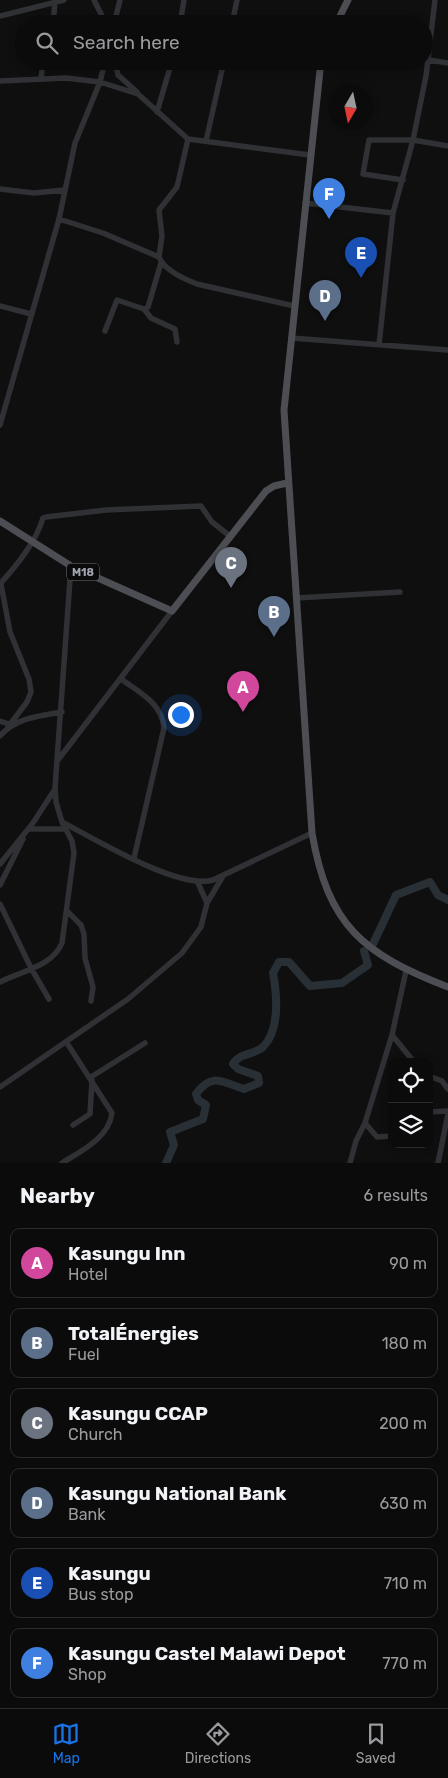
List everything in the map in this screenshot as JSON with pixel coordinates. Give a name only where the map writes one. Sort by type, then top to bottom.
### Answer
[{"type":"main road","points":[[340,15],[348,0]]},
{"type":"main road","points":[[320,70],[284,410],[287,484],[312,833],[317,864],[326,889],[340,916],[367,946],[378,954],[406,971],[448,987]]},
{"type":"main road","points":[[172,611],[270,487],[287,484]]},
{"type":"main road","name":"M18","points":[[0,521],[71,566],[172,611]]},
{"type":"street","points":[[0,16],[64,0]]},
{"type":"street","points":[[94,0],[102,15]]},
{"type":"street","points":[[116,15],[120,0]]},
{"type":"street","points":[[182,15],[184,0]]},
{"type":"street","points":[[234,15],[237,0]]},
{"type":"street","points":[[433,15],[434,0]]},
{"type":"street","points":[[54,15],[55,2]]},
{"type":"street","points":[[433,61],[448,63]]},
{"type":"street","points":[[41,79],[42,70]]},
{"type":"street","points":[[0,425],[59,219],[75,143],[100,82],[103,70]]},
{"type":"street","points":[[117,70],[118,75],[188,138],[310,156]]},
{"type":"street","points":[[158,112],[170,70]]},
{"type":"street","points":[[206,141],[222,70]]},
{"type":"street","points":[[379,345],[393,213],[413,140],[427,70]]},
{"type":"street","points":[[0,81],[66,78],[100,82],[138,94]]},
{"type":"street","points":[[144,309],[148,307],[155,288],[160,260],[162,236],[159,210],[177,187],[188,138]]},
{"type":"street","points":[[403,180],[363,174],[367,143],[373,139],[413,140],[448,146]]},
{"type":"street","points":[[0,189],[34,193],[65,190]]},
{"type":"street","points":[[305,203],[393,213]]},
{"type":"street","points":[[59,219],[103,233],[160,260],[185,280],[294,306]]},
{"type":"street","points":[[105,331],[116,300],[144,309],[151,318],[174,329],[178,342]]},
{"type":"street","points":[[0,306],[31,314]]},
{"type":"street","points":[[291,338],[448,350]]},
{"type":"street","points":[[0,736],[27,702],[31,692],[29,679],[10,632],[0,584],[32,542],[41,528],[43,518],[106,510],[195,505],[201,506],[212,522],[231,537]]},
{"type":"street","points":[[0,982],[49,959],[58,950],[64,935],[74,853],[72,841],[62,822],[56,802],[56,788],[71,566]]},
{"type":"street","points":[[296,598],[400,592]]},
{"type":"street","points":[[58,761],[172,611]]},
{"type":"street","points":[[121,679],[154,703],[163,715],[164,728],[134,858]]},
{"type":"street","points":[[8,726],[35,716],[62,712]]},
{"type":"street","points":[[0,721],[8,726]]},
{"type":"street","points":[[0,864],[27,831],[56,788]]},
{"type":"street","points":[[62,822],[177,878],[198,882],[213,880],[312,833]]},
{"type":"street","points":[[27,831],[66,829]]},
{"type":"street","points":[[0,885],[27,831]]},
{"type":"street","points":[[0,1087],[67,1043],[128,999],[182,953],[201,927],[206,903],[223,875]]},
{"type":"street","points":[[198,882],[206,903]]},
{"type":"street","points":[[0,904],[31,968],[49,999]]},
{"type":"street","points":[[67,911],[80,925],[84,934],[85,958],[93,987],[92,1001]]},
{"type":"street","points":[[350,1163],[356,1141],[365,1123],[392,1035],[406,971]]},
{"type":"street","points":[[392,1035],[411,1058]]},
{"type":"street","points":[[62,1163],[99,1137],[110,1121],[111,1110],[67,1043]]},
{"type":"street","points":[[92,1079],[146,1043]]},
{"type":"street","points":[[433,1078],[442,1081],[448,1089]]},
{"type":"street","points":[[73,1125],[90,1114],[92,1079]]},
{"type":"street","points":[[433,1112],[448,1113],[438,1163]]},
{"type":"street","points":[[365,1123],[377,1136],[388,1136]]},
{"type":"waterway","points":[[373,944],[396,895],[430,882],[438,895],[448,900]]},
{"type":"waterway","points":[[166,1163],[174,1145],[170,1132],[203,1119],[206,1105],[198,1100],[196,1094],[202,1087],[212,1081],[223,1082],[244,1089],[259,1083],[258,1076],[238,1069],[233,1064],[239,1058],[259,1050],[268,1040],[275,1022],[276,991],[273,973],[279,962],[289,962],[310,986],[342,983],[368,965],[364,951]]},
{"type":"place","name":"Kasungu Castel Malawi Depot","points":[[329,219]]},
{"type":"place","name":"Kasungu","points":[[361,278]]},
{"type":"place","name":"Kasungu National Bank","points":[[325,321]]},
{"type":"place","name":"Kasungu CCAP","points":[[231,588]]},
{"type":"place","name":"TotalÉnergies","points":[[274,637]]},
{"type":"place","name":"Kasungu Inn","points":[[243,712]]}]
